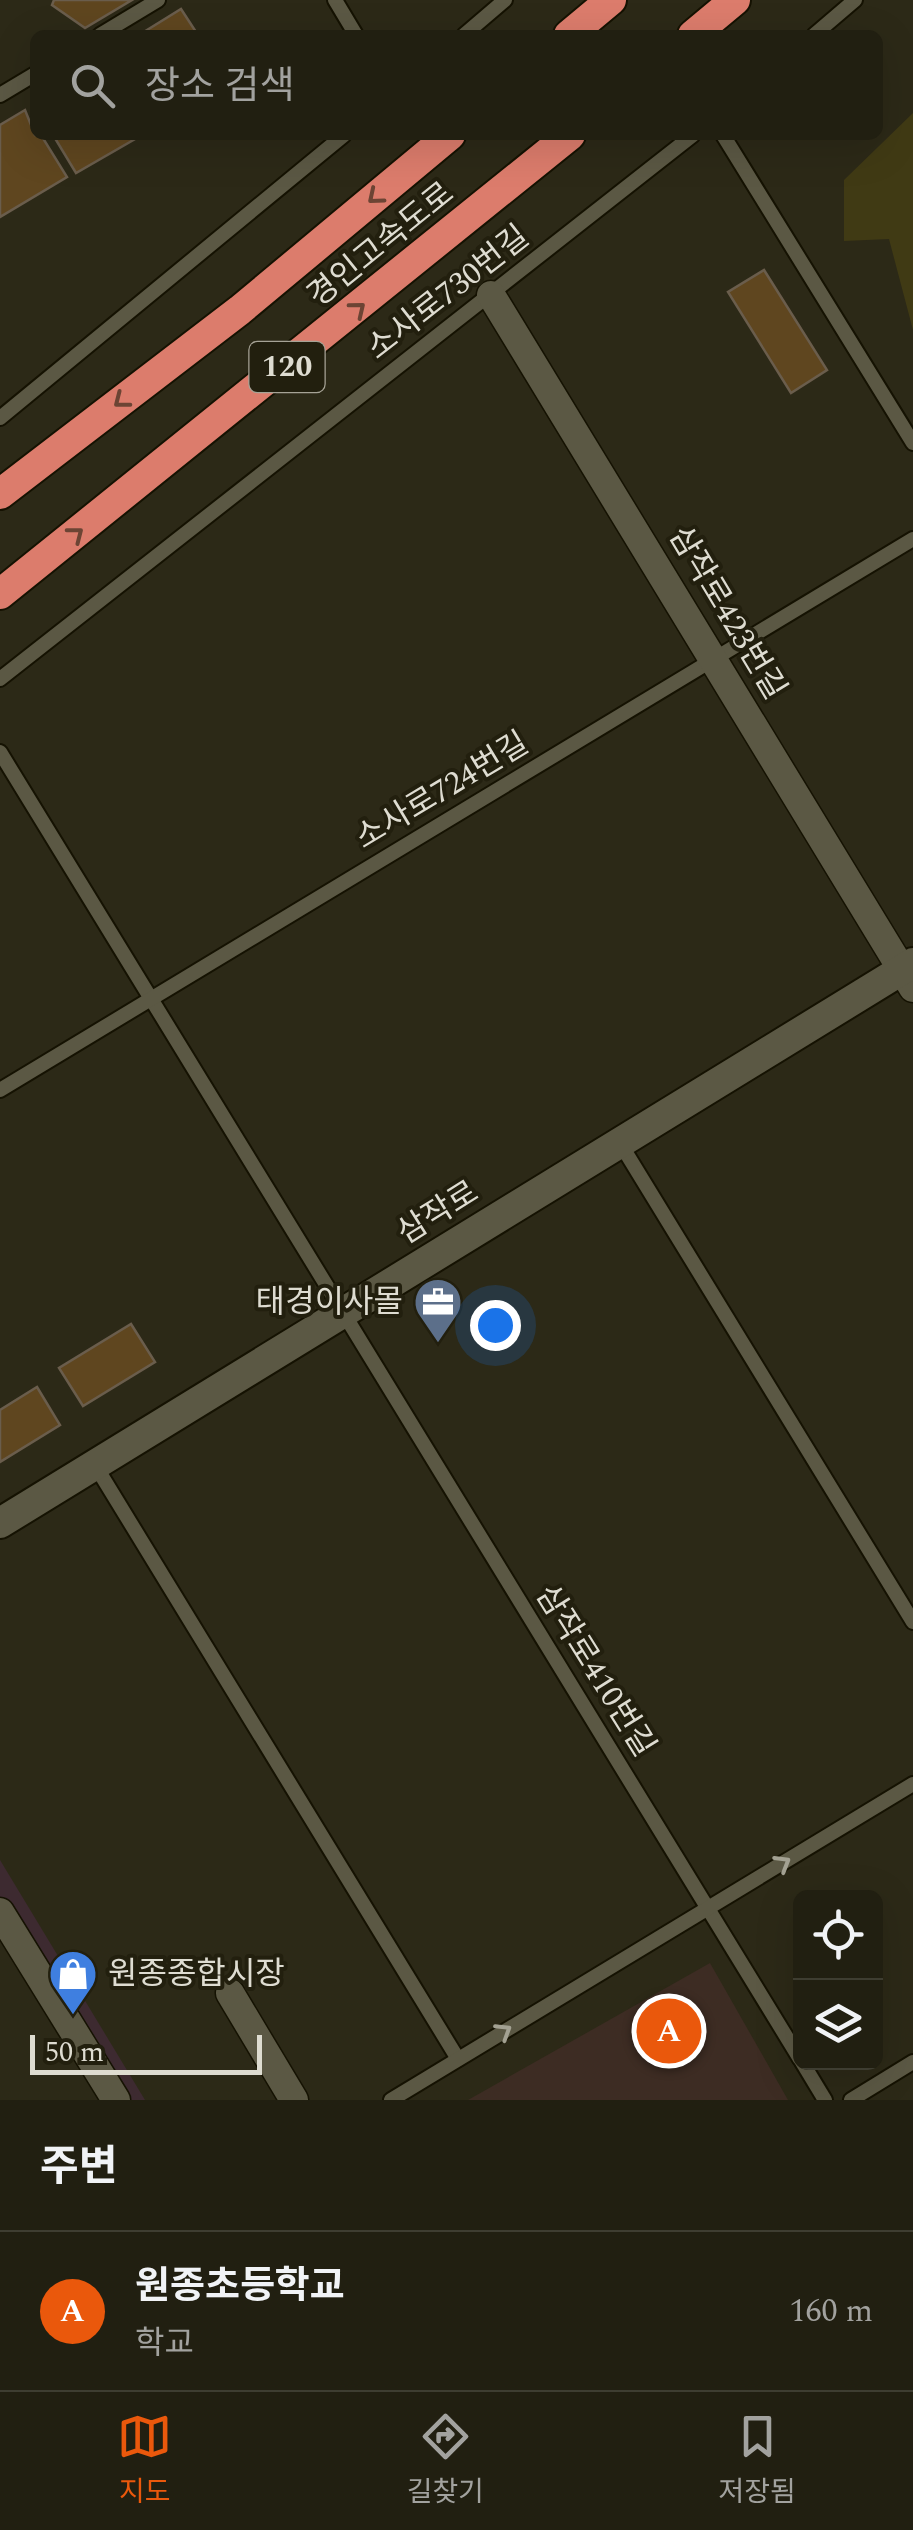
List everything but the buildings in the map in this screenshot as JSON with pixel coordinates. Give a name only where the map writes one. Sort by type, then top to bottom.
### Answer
[{"type":"highway","points":[[575,30],[611,0]]},
{"type":"highway","points":[[698,30],[736,0]]},
{"type":"highway","name":"경인고속도로","points":[[0,494],[240,310],[444,140]]},
{"type":"highway","name":"경인고속도로","points":[[0,594],[564,140]]},
{"type":"street","name":"삼작로423번길","points":[[491,295],[909,973]]},
{"type":"street","name":"삼작로","points":[[0,1523],[620,1142],[909,973]]},
{"type":"street","points":[[0,1912],[116,2100]]},
{"type":"street","points":[[230,1994],[294,2100]]},
{"type":"lane","points":[[108,30],[158,0]]},
{"type":"lane","points":[[335,0],[353,30]]},
{"type":"lane","points":[[470,30],[505,0]]},
{"type":"lane","points":[[820,30],[855,0]]},
{"type":"lane","points":[[0,95],[30,77]]},
{"type":"lane","points":[[0,418],[338,140]]},
{"type":"lane","name":"소사로730번길","points":[[0,679],[688,140]]},
{"type":"lane","points":[[726,140],[913,443]]},
{"type":"lane","name":"소사로724번길","points":[[0,1090],[913,539]]},
{"type":"lane","name":"삼작로410번길","points":[[0,752],[793,2046]]},
{"type":"lane","points":[[620,1142],[913,1622]]},
{"type":"lane","points":[[95,1465],[458,2060]]},
{"type":"lane","points":[[391,2100],[913,1784]]},
{"type":"lane","points":[[850,2100],[913,2062]]},
{"type":"lane","name":"삼작로410번길","points":[[807,2070],[825,2100]]},
{"type":"shaded area","points":[[913,113],[913,330],[889,239],[844,241],[844,180]]},
{"type":"shaded area","name":"원종종합시장","points":[[0,1860],[145,2100],[102,2100],[0,1932]]},
{"type":"shaded area","points":[[710,1963],[788,2100],[468,2100]]},
{"type":"place","name":"태경이사몰","points":[[438,1344]]},
{"type":"place","name":"원종종합시장","points":[[73,2016]]},
{"type":"place","name":"원종초등학교","points":[[669,2031]]}]
